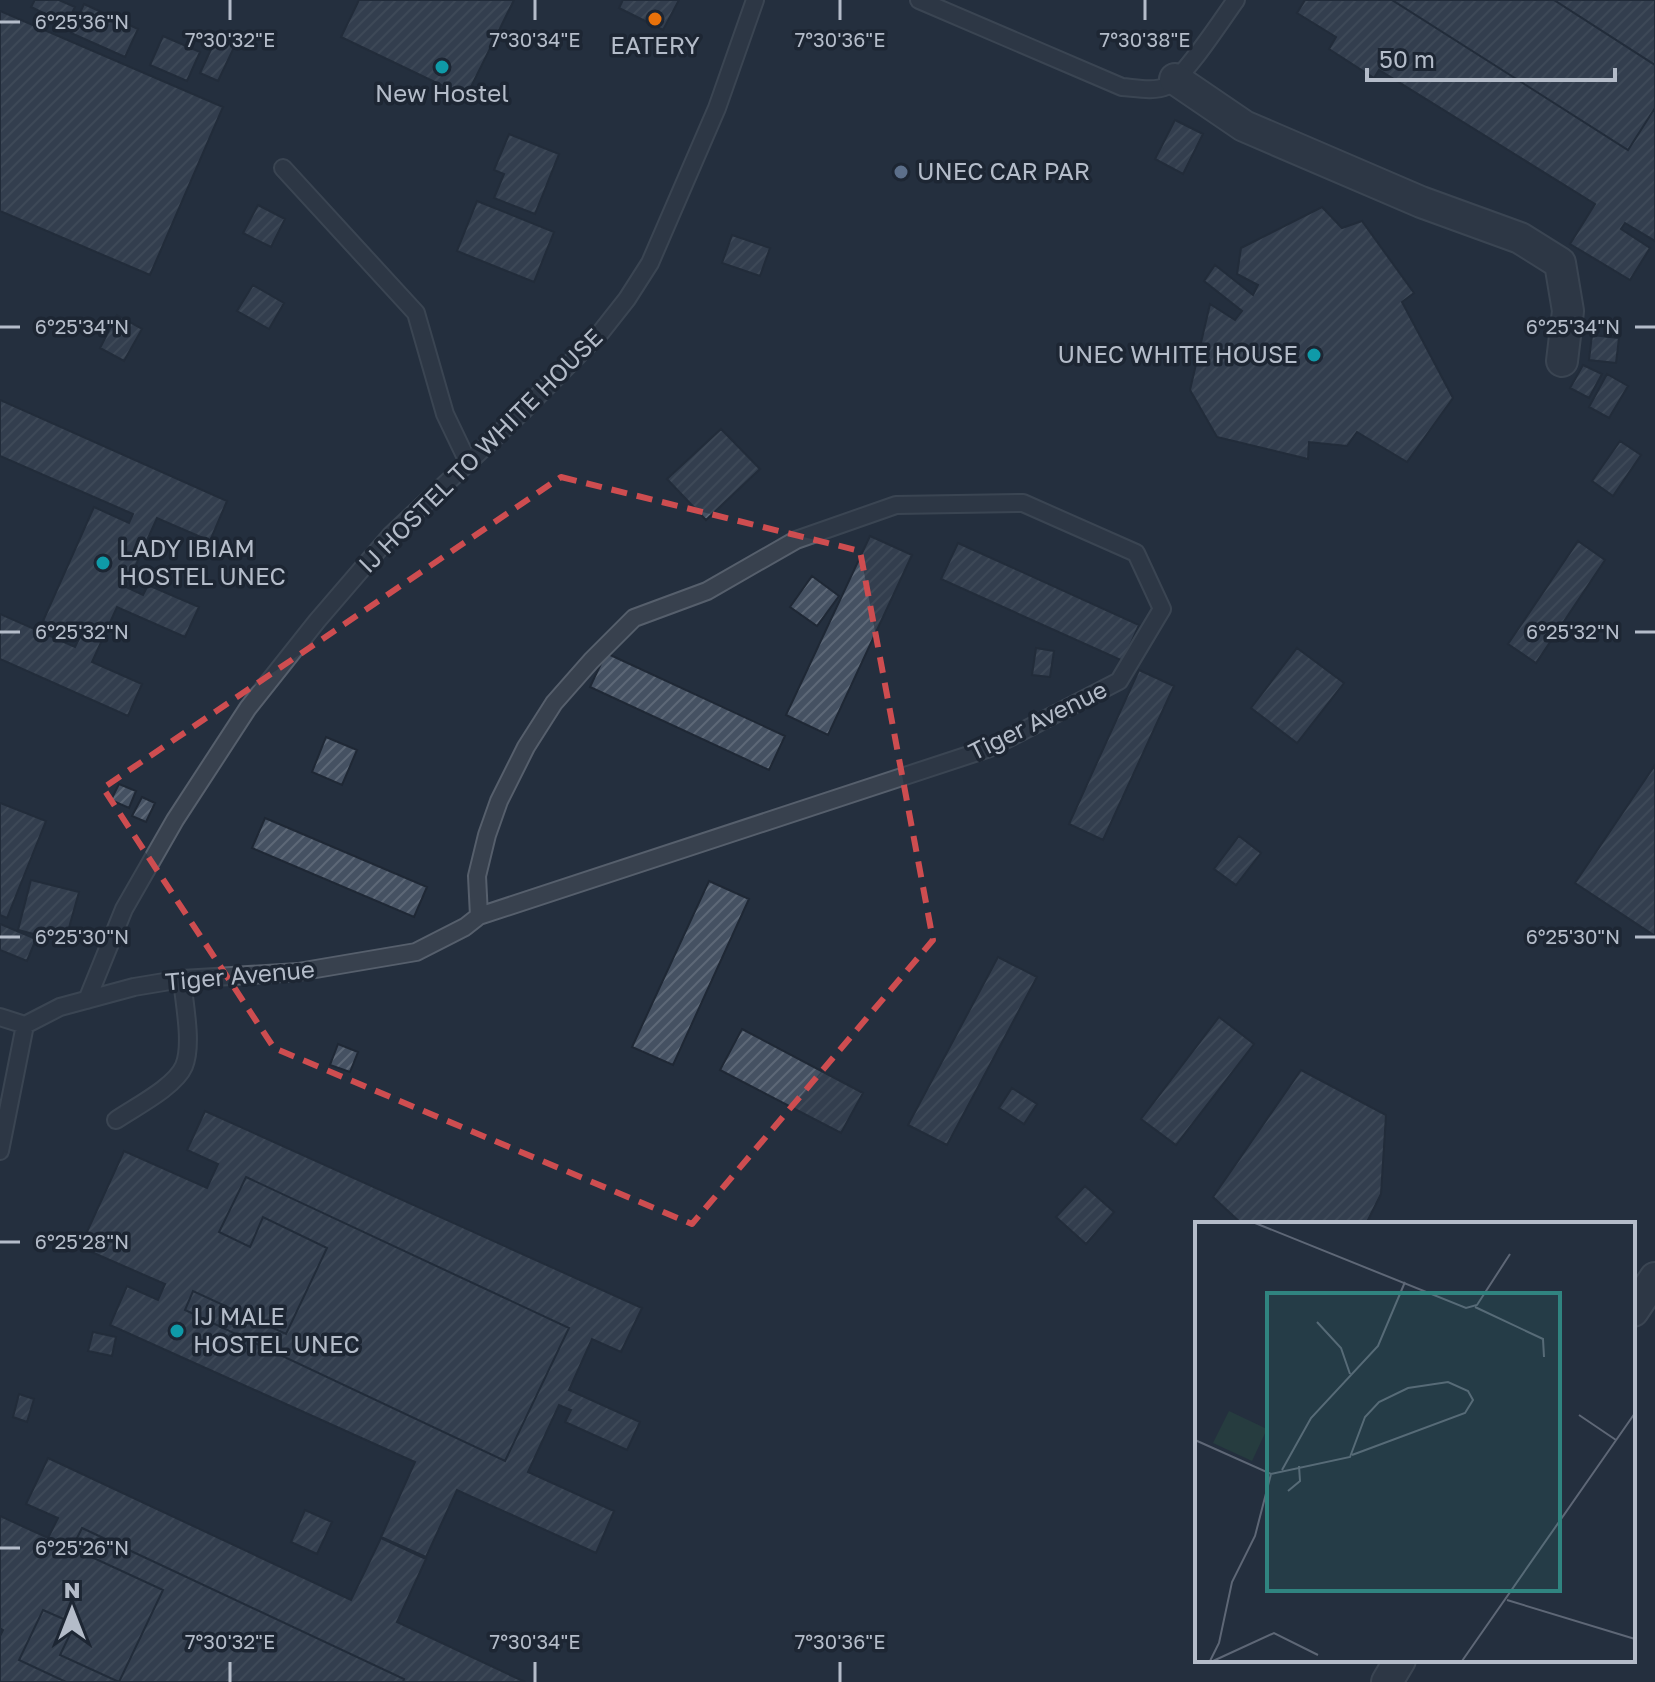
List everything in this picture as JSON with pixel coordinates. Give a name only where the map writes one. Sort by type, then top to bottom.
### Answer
[{"type":"street","points":[[1175,79],[1244,126],[1421,202],[1520,238],[1560,263],[1568,311],[1562,361]]},
{"type":"street","points":[[1635,1308],[1655,1278]]},
{"type":"street","points":[[1387,1682],[1399,1662]]},
{"type":"lane","name":"IJ HOSTEL TO WHITE HOUSE","points":[[87,1000],[124,909],[175,820],[248,708],[391,535],[601,332],[643,275],[717,108],[755,0]]},
{"type":"lane","points":[[919,0],[1122,87],[1147,90],[1167,86],[1175,79],[1236,0]]},
{"type":"lane","points":[[283,168],[416,313],[445,414],[468,462]]},
{"type":"lane","name":"Tiger Avenue","points":[[25,1025],[60,1007],[134,987],[182,979],[298,972],[416,952],[465,927],[479,916],[990,748],[1119,681],[1162,609],[1136,553],[1023,503],[896,505],[796,540],[707,591],[634,618],[554,703],[526,747],[499,801],[487,835],[477,876],[479,916]]},
{"type":"lane","points":[[116,1120],[166,1086],[185,1064],[187,1033],[182,979]]},
{"type":"lane","points":[[0,1017],[25,1025],[0,1151]]},
{"type":"highlighted area","points":[[561,477],[860,551],[933,940],[692,1224],[274,1048],[103,788]]},
{"type":"building","points":[[35,0],[59,0],[75,7],[66,24],[31,7]]},
{"type":"building","name":"New Hostel","points":[[359,0],[514,0],[466,97],[341,37]]},
{"type":"building","name":"EATERY","points":[[623,0],[679,0],[663,30],[619,8]]},
{"type":"building","points":[[1305,0],[1392,0],[1628,150],[1655,108],[1655,241],[1625,223],[1621,229],[1650,248],[1630,280],[1570,244],[1595,204],[1379,70],[1374,78],[1329,49],[1336,37],[1297,13]]},
{"type":"building","points":[[1392,0],[1554,0],[1655,65],[1655,108],[1628,150]]},
{"type":"building","points":[[1554,0],[1655,0],[1655,65]]},
{"type":"building","points":[[84,4],[138,29],[125,57],[71,33]]},
{"type":"building","points":[[0,11],[223,107],[150,275],[0,211]]},
{"type":"building","points":[[220,30],[238,39],[218,81],[200,73]]},
{"type":"building","points":[[163,36],[200,52],[187,81],[150,65]]},
{"type":"building","points":[[1175,120],[1203,134],[1183,174],[1155,159]]},
{"type":"building","points":[[509,134],[559,154],[535,214],[494,198],[504,174],[494,170]]},
{"type":"building","points":[[477,201],[554,232],[534,282],[457,251]]},
{"type":"building","points":[[258,205],[285,219],[271,247],[243,233]]},
{"type":"building","name":"UNEC WHITE HOUSE","points":[[1322,207],[1342,228],[1362,221],[1414,293],[1402,302],[1453,398],[1407,462],[1357,432],[1347,446],[1309,442],[1308,459],[1217,437],[1190,390],[1210,304],[1235,320],[1242,311],[1204,281],[1215,265],[1253,295],[1258,285],[1237,274],[1241,248]]},
{"type":"building","points":[[732,235],[770,248],[760,276],[722,263]]},
{"type":"building","points":[[253,285],[284,303],[269,329],[237,311]]},
{"type":"building","points":[[117,315],[142,329],[124,361],[100,348]]},
{"type":"building","points":[[1592,335],[1619,338],[1616,363],[1589,360]]},
{"type":"building","points":[[1583,365],[1602,374],[1589,398],[1570,388]]},
{"type":"building","points":[[1607,374],[1628,386],[1609,418],[1589,407]]},
{"type":"building","name":"LADY IBIAM HOSTEL UNEC","points":[[0,400],[227,501],[210,541],[157,518],[126,587],[143,595],[148,585],[199,607],[185,637],[117,607],[92,662],[142,684],[128,716],[0,659],[0,614],[75,647],[80,637],[43,621],[94,507],[129,523],[133,514],[0,456]]},
{"type":"building","points":[[721,429],[760,469],[706,520],[667,479]]},
{"type":"building","points":[[1620,441],[1641,455],[1613,496],[1592,481]]},
{"type":"building","points":[[870,536],[912,555],[828,735],[786,715]]},
{"type":"building","points":[[1578,541],[1605,560],[1536,663],[1508,644]]},
{"type":"building","points":[[958,543],[1139,625],[1123,661],[941,579]]},
{"type":"building","points":[[812,576],[839,596],[817,626],[790,607]]},
{"type":"building","points":[[1036,648],[1054,651],[1050,677],[1032,675]]},
{"type":"building","points":[[1297,648],[1344,683],[1297,743],[1251,708]]},
{"type":"building","points":[[606,653],[785,736],[769,770],[590,687]]},
{"type":"building","points":[[1139,670],[1174,686],[1103,840],[1069,824]]},
{"type":"building","points":[[326,737],[357,750],[342,785],[312,772]]},
{"type":"building","points":[[1655,765],[1655,936],[1575,883]]},
{"type":"building","points":[[119,784],[136,791],[129,808],[111,800]]},
{"type":"building","points":[[142,797],[155,803],[146,822],[132,816]]},
{"type":"building","points":[[0,803],[46,821],[7,918],[0,915]]},
{"type":"building","points":[[265,818],[427,887],[414,917],[252,848]]},
{"type":"building","points":[[1239,836],[1261,853],[1236,885],[1214,869]]},
{"type":"building","points":[[31,880],[79,892],[65,942],[18,930]]},
{"type":"building","points":[[709,881],[749,899],[673,1065],[632,1047]]},
{"type":"building","points":[[0,924],[36,939],[27,961],[0,950]]},
{"type":"building","points":[[998,957],[1037,977],[947,1145],[908,1125]]},
{"type":"building","points":[[1219,1017],[1254,1044],[1176,1145],[1141,1119]]},
{"type":"building","points":[[742,1029],[863,1093],[841,1133],[720,1070]]},
{"type":"building","points":[[338,1044],[358,1052],[350,1072],[330,1065]]},
{"type":"building","points":[[1301,1070],[1386,1115],[1381,1194],[1367,1222],[1240,1222],[1213,1197]]},
{"type":"building","points":[[1012,1088],[1037,1104],[1024,1124],[999,1108]]},
{"type":"building","name":"IJ MALE HOSTEL UNEC","points":[[205,1111],[642,1308],[621,1352],[592,1339],[569,1390],[640,1422],[627,1450],[565,1422],[571,1410],[559,1405],[528,1472],[614,1511],[596,1553],[457,1490],[426,1557],[381,1537],[415,1462],[110,1325],[127,1286],[158,1300],[165,1284],[80,1247],[124,1151],[207,1188],[218,1164],[187,1150]],"holes":[[[246,1177],[569,1328],[505,1461],[185,1310],[193,1291],[286,1334],[327,1248],[263,1217],[250,1247],[219,1232]]]},
{"type":"building","points":[[246,1177],[569,1328],[505,1461],[185,1310],[193,1291],[286,1334],[327,1248],[263,1217],[250,1247],[219,1232]]},
{"type":"building","points":[[1085,1186],[1114,1212],[1086,1244],[1056,1217]]},
{"type":"building","points":[[93,1332],[116,1337],[112,1356],[88,1351]]},
{"type":"building","points":[[19,1394],[34,1399],[27,1422],[13,1417]]},
{"type":"building","points":[[48,1458],[351,1600],[381,1538],[426,1559],[397,1622],[525,1682],[403,1682],[404,1679],[82,1528],[72,1548],[163,1590],[119,1682],[60,1655],[75,1624],[43,1610],[19,1660],[66,1682],[0,1682],[0,1636],[3,1630],[0,1628],[0,1516],[48,1538],[58,1518],[26,1504]]},
{"type":"building","points":[[305,1510],[332,1522],[317,1554],[291,1542]]},
{"type":"building","points":[[82,1528],[404,1679],[403,1682],[119,1682],[163,1590],[72,1548]]},
{"type":"building","points":[[43,1610],[75,1624],[60,1655],[119,1682],[66,1682],[19,1660]]},
{"type":"place","name":"EATERY","points":[[655,19]]},
{"type":"place","name":"New Hostel","points":[[442,67]]},
{"type":"place","name":"UNEC CAR PAR","points":[[901,172]]},
{"type":"place","name":"UNEC WHITE HOUSE","points":[[1314,355]]},
{"type":"place","name":"LADY IBIAM HOSTEL UNEC","points":[[103,563]]},
{"type":"place","name":"IJ MALE HOSTEL UNEC","points":[[177,1331]]}]
